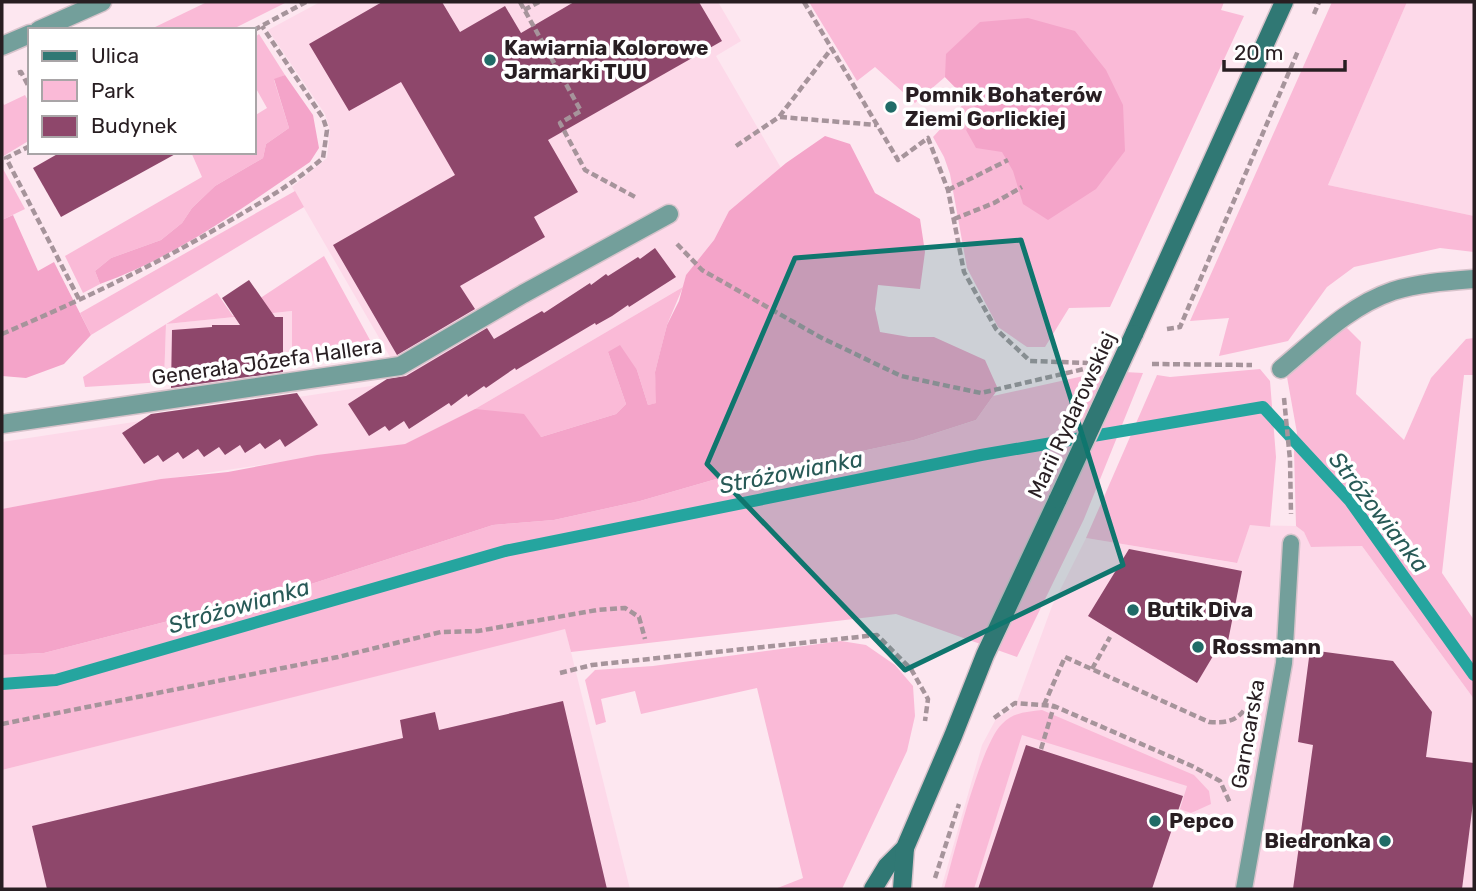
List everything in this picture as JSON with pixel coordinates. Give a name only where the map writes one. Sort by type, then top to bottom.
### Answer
[{"type":"street","points":[[44,28],[102,2]]},
{"type":"street","name":"Marii Rydarowskiej","points":[[902,889],[905,848],[985,655],[1134,334],[1283,2]]},
{"type":"street","points":[[2,46],[28,35]]},
{"type":"street","name":"Generała Józefa Hallera","points":[[2,424],[400,366],[523,294],[663,218]]},
{"type":"street","points":[[1281,369],[1346,315],[1393,291],[1474,279]]},
{"type":"street","name":"Marii Rydarowskiej","points":[[873,889],[887,866],[905,848]]},
{"type":"lane","name":"Garncarska","points":[[1244,889],[1284,663],[1290,543]]},
{"type":"path","points":[[256,29],[306,2]]},
{"type":"path","points":[[520,2],[582,111],[560,123],[584,170],[642,201],[663,218],[702,270],[820,337],[901,376],[981,393],[1097,366]]},
{"type":"path","points":[[524,10],[539,2]]},
{"type":"path","points":[[804,2],[898,160],[928,138],[948,190],[964,272],[996,329],[1030,361]]},
{"type":"path","points":[[1314,14],[1319,2]]},
{"type":"path","points":[[2,334],[80,301],[181,250],[303,176],[323,158],[327,130],[323,118],[262,26]]},
{"type":"path","points":[[1134,334],[1180,327],[1303,39]]},
{"type":"path","points":[[736,146],[779,117],[832,48]]},
{"type":"path","points":[[11,76],[21,72],[28,85]]},
{"type":"path","points":[[779,117],[877,125]]},
{"type":"path","points":[[28,147],[6,158],[80,301]]},
{"type":"path","points":[[948,190],[1008,160]]},
{"type":"path","points":[[954,219],[994,203],[1022,187]]},
{"type":"path","points":[[1281,369],[1290,460],[1290,543]]},
{"type":"path","points":[[2,724],[338,657],[441,632],[478,631],[597,610],[625,608],[639,617],[645,639]]},
{"type":"path","points":[[560,673],[592,665],[877,635],[911,669],[928,699],[925,723]]},
{"type":"path","points":[[1092,669],[1110,636]]},
{"type":"path","points":[[1044,705],[1065,657],[1209,722],[1224,723],[1234,720],[1244,712],[1248,703]]},
{"type":"path","points":[[988,729],[993,718],[1014,703],[1054,706],[1192,766],[1220,781],[1233,808]]},
{"type":"path","points":[[1041,749],[1054,706]]},
{"type":"path","points":[[931,889],[960,801]]},
{"type":"highlighted area","points":[[1021,240],[1123,565],[905,670],[707,464],[795,258]]},
{"type":"shaded area","points":[[320,2],[718,2],[741,41],[716,56],[781,168],[729,211],[714,240],[686,275],[683,287],[475,409],[405,444],[172,478],[2,509],[2,442],[404,381],[292,187],[327,158],[330,130],[325,114],[268,30]]},
{"type":"shaded area","points":[[1407,2],[1474,2],[1474,216],[1328,185]]},
{"type":"shaded area","points":[[1028,18],[1075,31],[1106,70],[1123,105],[1125,151],[1096,189],[1048,220],[1023,204],[1013,171],[1002,152],[976,148],[966,130],[979,111],[945,77],[946,54],[980,22]]},
{"type":"shaded area","points":[[285,75],[313,115],[319,148],[310,162],[182,245],[156,260],[100,284],[95,271],[111,258],[161,240],[182,223],[192,208],[215,186],[263,158],[266,144],[289,128],[274,79]]},
{"type":"shaded area","points":[[825,136],[850,144],[875,193],[920,219],[925,252],[920,289],[878,285],[875,309],[880,332],[909,337],[934,337],[985,360],[998,389],[976,420],[914,440],[791,466],[744,471],[640,501],[554,520],[493,525],[308,585],[44,653],[2,655],[2,509],[161,479],[228,472],[317,455],[405,444],[475,409],[524,414],[541,437],[616,414],[626,404],[608,352],[620,345],[637,370],[648,405],[656,403],[655,372],[667,325],[679,301],[686,275],[714,240],[729,211],[786,163]]},
{"type":"shaded area","points":[[13,215],[38,271],[54,262],[91,335],[64,364],[26,378],[2,376],[2,220]]},
{"type":"shaded area","points":[[293,311],[292,364],[164,382],[166,324]]},
{"type":"shaded area","points":[[1250,525],[1296,526],[1304,532],[1312,547],[1362,546],[1474,699],[1474,889],[941,889],[982,745],[996,719],[1015,707],[1052,606],[1086,538],[1236,563]]},
{"type":"shaded area","points":[[565,628],[630,889],[2,889],[2,770]]},
{"type":"green space","points":[[207,2],[287,2],[235,28],[153,28]]},
{"type":"green space","points":[[809,2],[1224,2],[1221,10],[1244,16],[1110,307],[1069,308],[1045,347],[1027,347],[998,327],[967,268],[950,174],[933,137],[967,100],[945,77],[915,103],[875,67],[857,81]]},
{"type":"green space","points":[[1332,2],[1407,2],[1328,185],[1474,216],[1474,252],[1440,248],[1354,267],[1327,287],[1288,341],[1219,356],[1229,318],[1190,321]]},
{"type":"green space","points":[[259,34],[285,75],[274,80],[289,128],[266,144],[263,158],[215,186],[192,208],[182,223],[161,240],[111,258],[95,271],[100,284],[83,293],[65,256],[202,177],[192,154],[256,154],[256,115],[267,108],[256,89],[256,36]]},
{"type":"green space","points":[[25,95],[28,100],[28,141],[2,157],[2,101],[4,105]]},
{"type":"green space","points":[[2,167],[25,209],[2,220]]},
{"type":"green space","points":[[295,191],[304,207],[91,335],[80,313]]},
{"type":"green space","points":[[324,256],[376,351],[292,364],[292,311],[166,324],[217,293],[233,316]]},
{"type":"green space","points":[[683,287],[667,325],[655,372],[657,403],[648,405],[637,370],[608,352],[626,404],[616,414],[541,437],[475,409]]},
{"type":"green space","points":[[166,324],[164,382],[85,387],[83,377]]},
{"type":"green space","points":[[1344,325],[1361,342],[1356,394],[1404,440],[1431,378],[1466,339],[1474,338],[1474,375],[1464,375],[1442,573],[1474,620],[1474,699],[1362,546],[1311,547],[1304,532],[1296,526],[1294,449],[1297,433],[1287,377],[1324,339]]},
{"type":"green space","points":[[1260,369],[1270,381],[1276,457],[1270,527],[1250,525],[1237,563],[1086,538],[1157,375],[1170,377]]},
{"type":"green space","points":[[1106,371],[1143,373],[1084,519],[1017,657],[896,614],[571,652],[565,629],[2,770],[2,655],[44,653],[308,585],[493,525],[554,520],[640,501],[744,471],[791,466],[914,440],[976,420],[993,396]]},
{"type":"green space","points":[[841,641],[866,645],[895,665],[913,686],[915,716],[907,751],[842,889],[775,889],[803,878],[757,688],[641,714],[635,691],[601,699],[606,722],[596,725],[585,680],[595,670],[653,666]]},
{"type":"green space","points":[[1042,710],[1194,775],[1209,791],[1211,804],[1191,813],[1180,809],[1187,786],[1022,735],[974,889],[944,889],[977,776],[994,736],[1011,717]]},
{"type":"building","points":[[382,2],[442,2],[460,32],[505,6],[521,33],[574,2],[699,2],[722,41],[548,140],[578,192],[534,217],[545,237],[460,286],[475,309],[397,355],[333,245],[455,175],[401,82],[349,111],[309,44]]},
{"type":"building","points":[[58,154],[175,154],[61,217],[33,168]]},
{"type":"building","points":[[655,248],[676,277],[629,307],[628,305],[596,325],[595,323],[516,370],[515,368],[486,388],[484,386],[468,397],[467,394],[451,406],[449,403],[409,429],[404,421],[389,431],[385,426],[369,436],[348,404],[387,379],[406,376],[487,328],[494,339],[542,311],[544,313],[606,274],[608,276],[638,257],[640,259]]},
{"type":"building","points":[[249,280],[275,317],[283,317],[283,372],[171,388],[172,330],[240,325],[222,298]]},
{"type":"building","points":[[297,393],[318,425],[285,447],[280,439],[265,449],[260,443],[245,453],[240,445],[225,455],[219,447],[204,457],[198,449],[183,459],[178,452],[163,462],[158,455],[144,464],[122,433],[151,414]]},
{"type":"building","points":[[1129,549],[1242,571],[1225,656],[1216,651],[1197,683],[1088,616]]},
{"type":"building","points":[[1310,650],[1393,661],[1432,712],[1426,757],[1474,763],[1474,795],[1462,889],[1293,889],[1313,745],[1298,742]]},
{"type":"building","points":[[563,701],[607,889],[47,889],[32,826],[403,738],[400,720],[435,712],[439,730]]},
{"type":"building","points":[[1026,745],[1183,796],[1152,889],[978,889]]},
{"type":"waterway","name":"Stróżowianka","points":[[2,684],[56,680],[505,551],[981,455],[1263,407],[1350,501],[1474,675]]},
{"type":"place","name":"Kawiarnia Kolorowe Jarmarki TUU","points":[[490,60]]},
{"type":"place","name":"Pomnik Bohaterów Ziemi Gorlickiej","points":[[891,107]]},
{"type":"place","name":"Butik Diva","points":[[1133,610]]},
{"type":"place","name":"Rossmann","points":[[1198,647]]},
{"type":"place","name":"Pepco","points":[[1155,821]]},
{"type":"place","name":"Biedronka","points":[[1385,841]]}]
